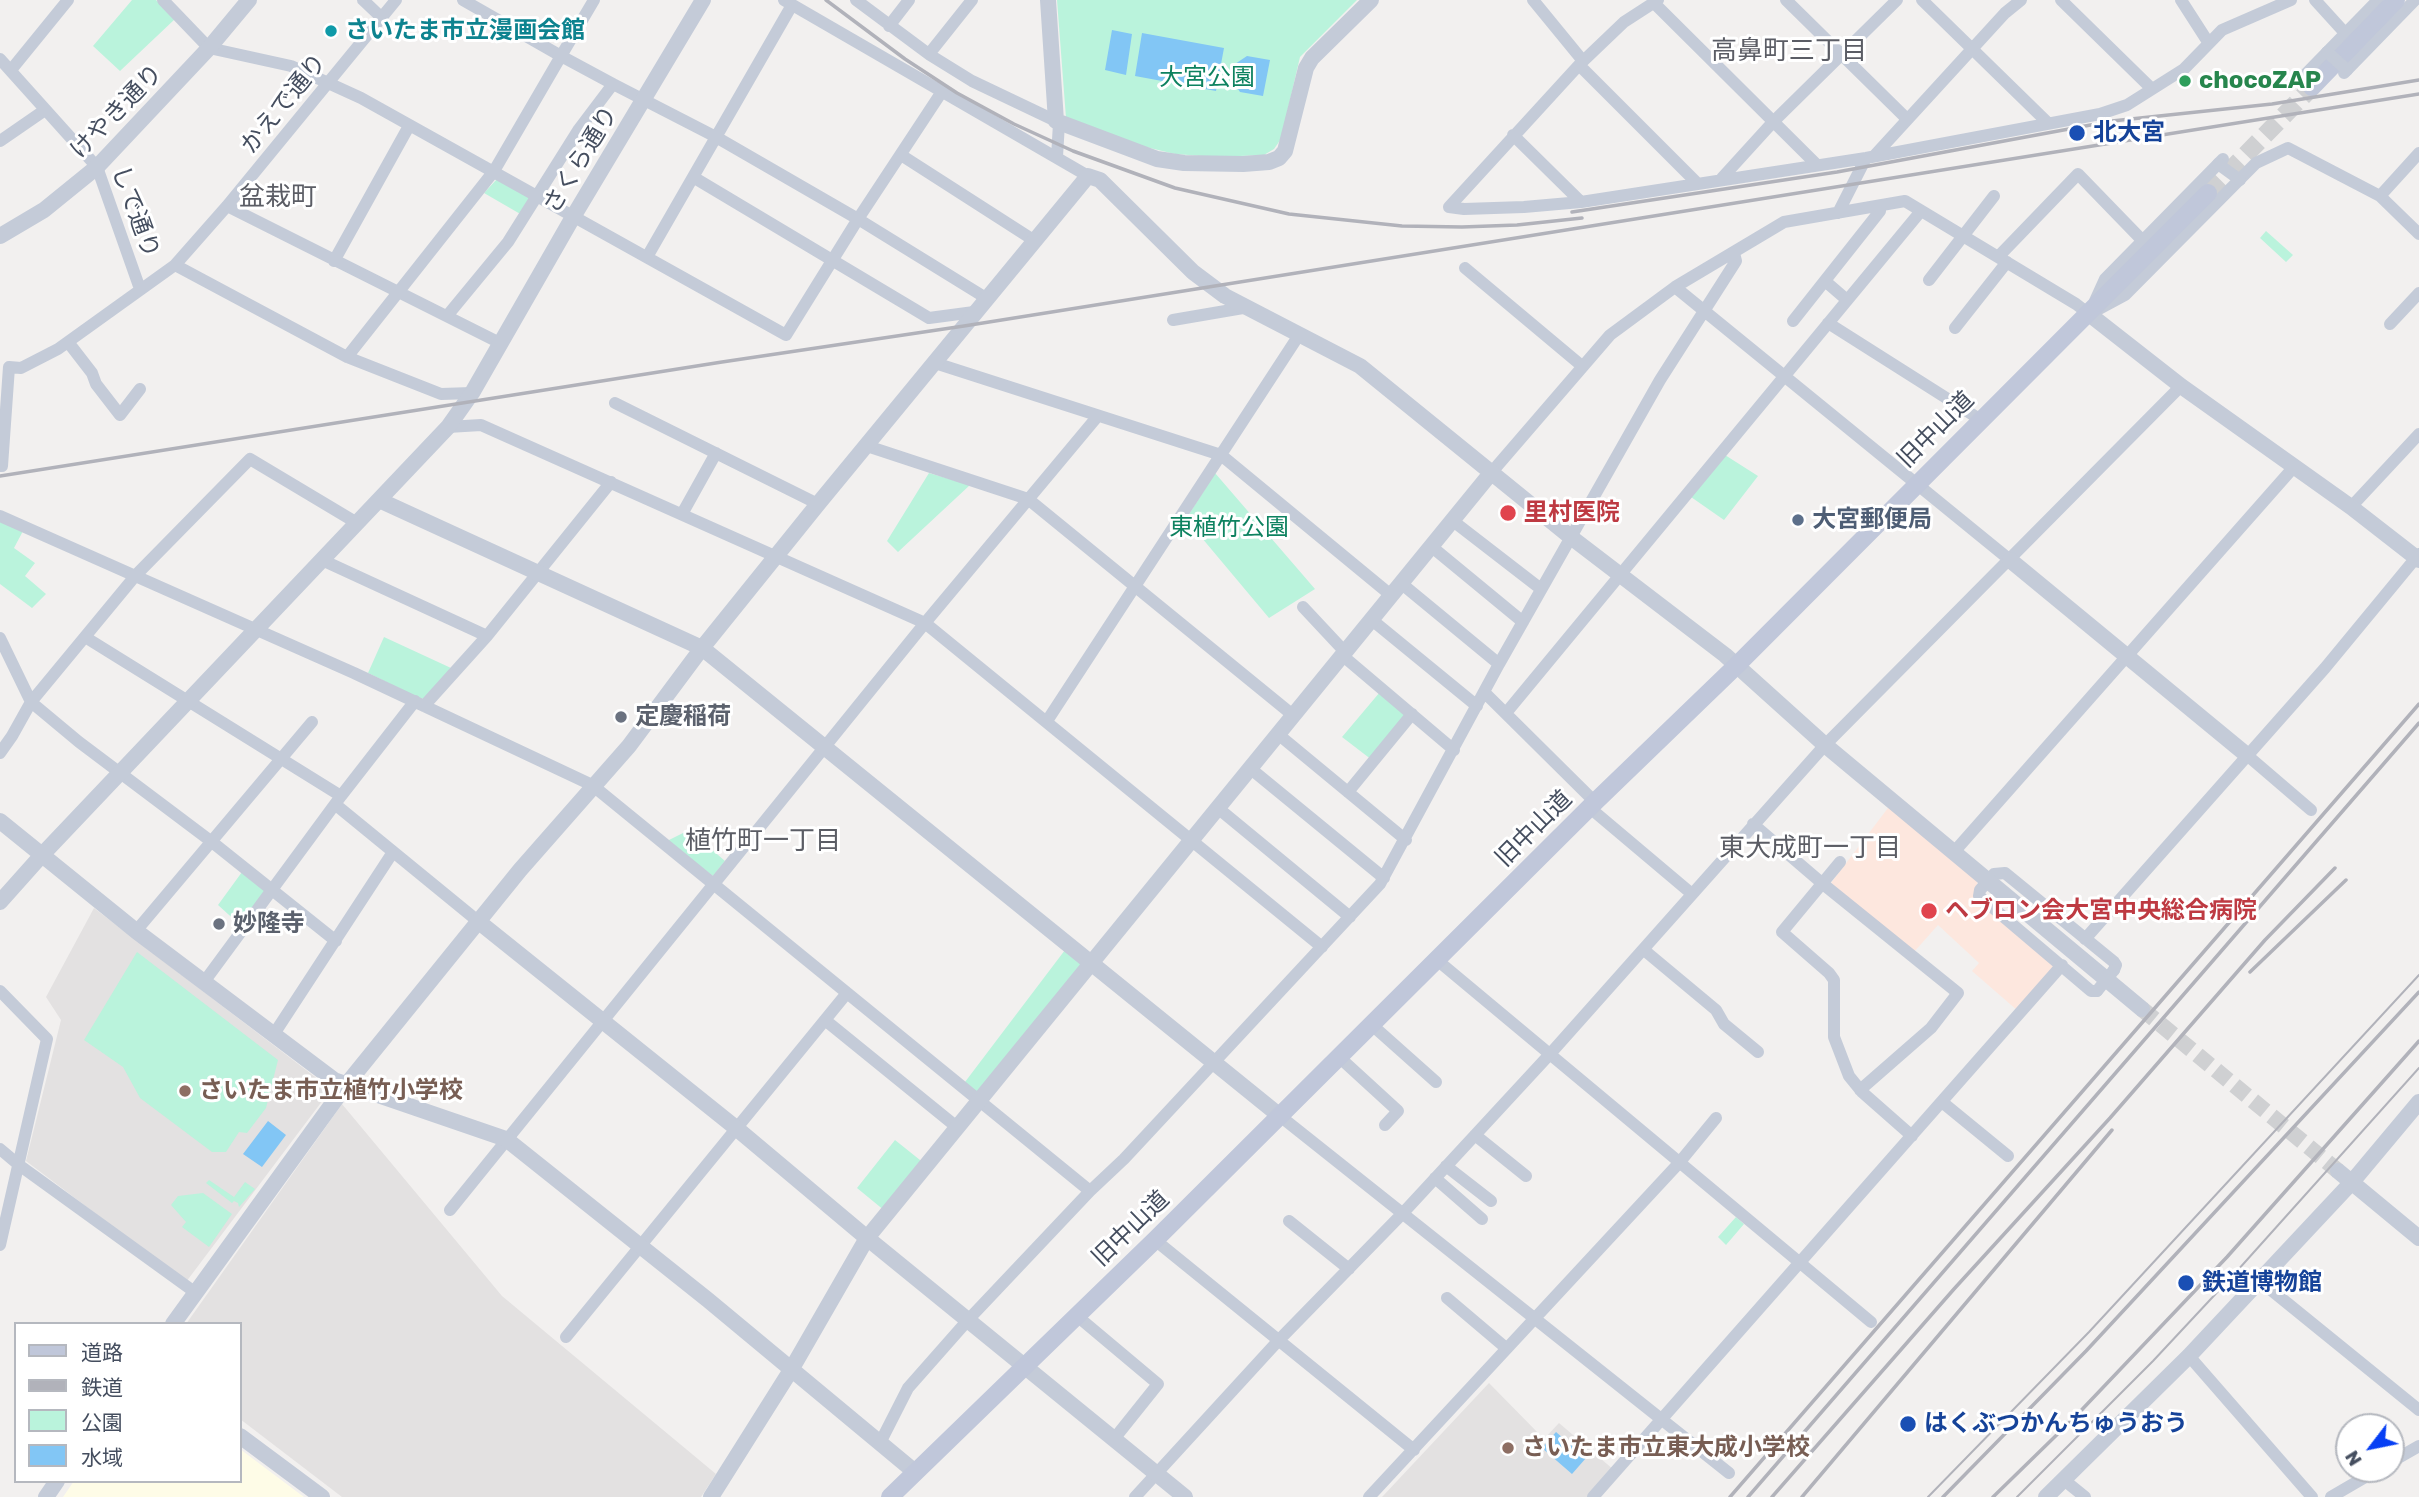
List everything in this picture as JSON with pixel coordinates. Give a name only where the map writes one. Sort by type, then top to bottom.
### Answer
[{"type":"main road","points":[[2306,84],[2396,0]]},
{"type":"main road","name":"旧中山道","points":[[890,1497],[1077,1317],[1736,666],[2208,193]]},
{"type":"street","points":[[11,70],[68,0]]},
{"type":"street","points":[[163,0],[209,48],[291,66],[328,83],[538,195],[786,335],[943,90]]},
{"type":"street","name":"けやき通り","points":[[0,236],[44,210],[97,167],[209,48],[249,0]]},
{"type":"street","points":[[363,0],[382,18]]},
{"type":"street","name":"かえで通り","points":[[4,398],[9,368],[21,368],[68,342],[175,265],[227,206],[396,0]]},
{"type":"street","points":[[463,0],[561,57],[716,137],[858,219],[986,298]]},
{"type":"street","points":[[347,357],[494,171],[594,0]]},
{"type":"street","name":"さくら通り","points":[[0,902],[448,427],[472,393],[573,217],[703,0]]},
{"type":"street","points":[[856,0],[929,54],[972,81],[1058,122],[1157,159],[1184,163],[1269,162],[1279,158],[1290,139],[1306,68],[1312,58],[1371,0]]},
{"type":"street","points":[[889,26],[909,0]]},
{"type":"street","points":[[929,54],[972,0]]},
{"type":"street","points":[[1048,0],[1058,122],[1057,158]]},
{"type":"street","points":[[1533,0],[1581,63],[1696,182]]},
{"type":"street","points":[[1786,0],[1907,119]]},
{"type":"street","points":[[1722,178],[1773,122],[1897,0]]},
{"type":"street","points":[[1922,0],[2048,123]]},
{"type":"street","points":[[1838,213],[1871,156],[2005,13],[2021,0]]},
{"type":"street","points":[[2061,0],[2151,89]]},
{"type":"street","points":[[2181,0],[2208,42]]},
{"type":"street","points":[[1817,165],[1656,2],[1624,22],[1581,63],[1449,208],[1524,207],[1581,202],[1696,182],[1817,165],[1871,156],[2084,118],[2115,110],[2184,69],[2222,30],[2291,0]]},
{"type":"street","points":[[2315,0],[2345,33]]},
{"type":"street","points":[[2306,84],[2327,52],[2378,0]]},
{"type":"street","points":[[2327,52],[2346,72],[2415,0]]},
{"type":"street","points":[[647,257],[716,137],[788,2],[1088,176],[1100,180],[1193,272],[1243,308],[1360,366],[1572,538],[1736,666],[1825,744],[2142,1009]]},
{"type":"street","name":"しで通り","points":[[0,59],[97,167],[141,289]]},
{"type":"street","points":[[447,316],[508,242],[579,128],[613,84]]},
{"type":"street","points":[[0,141],[45,110]]},
{"type":"street","points":[[334,261],[408,126]]},
{"type":"street","points":[[1513,135],[1581,202]]},
{"type":"street","points":[[2089,314],[2125,295],[2263,157],[2288,148],[2380,196],[2419,234]]},
{"type":"street","points":[[2380,196],[2419,153]]},
{"type":"street","points":[[901,155],[1035,241]]},
{"type":"street","points":[[2089,314],[2105,279],[2141,239],[2220,161],[2239,180]]},
{"type":"street","points":[[1955,328],[2003,260],[2078,174],[2141,239]]},
{"type":"street","points":[[174,1322],[346,1085],[592,785],[644,727],[702,648],[776,556],[1088,176]]},
{"type":"street","points":[[693,177],[929,318],[974,312]]},
{"type":"street","points":[[1929,280],[1994,196]]},
{"type":"street","points":[[711,1497],[791,1370],[867,1238],[1582,366],[1616,329],[1675,288],[1784,222],[1905,201],[2076,304],[2182,386],[2418,557],[2325,668],[2085,939]]},
{"type":"street","points":[[227,206],[500,344]]},
{"type":"street","points":[[1793,321],[1880,211],[1879,206]]},
{"type":"street","points":[[1506,713],[1921,211]]},
{"type":"street","points":[[881,1441],[908,1388],[968,1320],[1090,1191],[1124,1159],[1384,878],[1499,664],[1660,380],[1736,261],[1734,253]]},
{"type":"street","points":[[175,265],[347,357],[441,394],[472,393]]},
{"type":"street","points":[[1465,268],[1582,366]]},
{"type":"street","points":[[1825,281],[1847,300]]},
{"type":"street","points":[[1675,288],[2128,655],[2311,810]]},
{"type":"street","points":[[2390,324],[2419,293]]},
{"type":"street","points":[[1173,320],[1243,308]]},
{"type":"street","points":[[1828,323],[1981,421]]},
{"type":"street","points":[[1047,721],[1299,335]]},
{"type":"street","points":[[68,342],[120,415],[140,389]]},
{"type":"street","points":[[935,363],[1221,455],[1397,590],[1499,664]]},
{"type":"street","points":[[1135,1497],[1278,1341],[1403,1213],[1550,1054],[1825,744],[2182,386]]},
{"type":"street","points":[[0,466],[4,398]]},
{"type":"street","points":[[615,403],[818,504]]},
{"type":"street","points":[[450,1210],[925,623],[1097,417]]},
{"type":"street","points":[[448,427],[481,425],[925,623],[1322,947]]},
{"type":"street","points":[[2351,507],[2419,434]]},
{"type":"street","points":[[867,446],[1028,499],[1294,716]]},
{"type":"street","points":[[682,514],[716,453]]},
{"type":"street","points":[[0,753],[31,702],[136,575],[250,459],[357,523]]},
{"type":"street","points":[[1954,852],[2293,468]]},
{"type":"street","points":[[204,982],[338,801],[420,704],[487,636],[611,482]]},
{"type":"street","points":[[379,500],[702,648],[1213,1063],[1729,1472]]},
{"type":"street","points":[[0,516],[420,704],[592,785],[1090,1191]]},
{"type":"street","points":[[1453,521],[1541,589]]},
{"type":"street","points":[[1432,547],[1523,622]]},
{"type":"street","points":[[321,560],[487,636]]},
{"type":"street","points":[[1303,607],[1344,654],[1454,750]]},
{"type":"street","points":[[1372,620],[1477,706]]},
{"type":"street","points":[[85,637],[279,758],[338,801],[393,852],[736,1128],[1185,1497]]},
{"type":"street","points":[[0,638],[31,702],[336,941]]},
{"type":"street","points":[[1484,692],[1593,805],[1692,894]]},
{"type":"street","points":[[1348,792],[1412,714]]},
{"type":"street","points":[[136,931],[312,722]]},
{"type":"street","points":[[1279,735],[1406,839]]},
{"type":"street","points":[[1251,769],[1384,878]]},
{"type":"street","points":[[1219,809],[1350,917]]},
{"type":"street","points":[[0,821],[136,931],[334,1080],[506,1139],[881,1441],[915,1472]]},
{"type":"street","points":[[1753,824],[1958,993],[1931,1028],[1860,1090]]},
{"type":"street","points":[[274,1034],[393,852]]},
{"type":"street","points":[[1840,862],[1782,932],[1834,980],[1834,1037],[1849,1076],[1860,1090],[1912,1136]]},
{"type":"street","points":[[2005,873],[2116,965],[2098,991],[2093,992],[1979,896],[1980,890],[1988,881],[1994,874],[2005,873]]},
{"type":"street","points":[[1644,950],[1716,1010],[1724,1024],[1758,1052]]},
{"type":"street","points":[[1437,960],[1871,1322]]},
{"type":"street","points":[[1593,1497],[2062,965]]},
{"type":"street","points":[[566,1338],[847,993]]},
{"type":"street","points":[[0,1245],[47,1039],[3,999]]},
{"type":"street","points":[[825,1020],[958,1128]]},
{"type":"street","points":[[1371,1025],[1436,1082]]},
{"type":"street","points":[[1339,1058],[1398,1111],[1385,1125]]},
{"type":"street","points":[[1942,1102],[2008,1156]]},
{"type":"street","points":[[2046,1497],[2189,1356],[2260,1281],[2352,1182],[2419,1102]]},
{"type":"street","points":[[1369,1497],[1679,1163],[1716,1118]]},
{"type":"street","points":[[1475,1135],[1526,1176]]},
{"type":"street","points":[[0,1149],[196,1293]]},
{"type":"street","points":[[1446,1166],[1491,1201]]},
{"type":"street","points":[[2338,1171],[2419,1238]]},
{"type":"street","points":[[1435,1178],[1482,1219]]},
{"type":"street","points":[[1289,1222],[1349,1269]]},
{"type":"street","points":[[1155,1240],[1414,1450]]},
{"type":"street","points":[[2260,1281],[2419,1410]]},
{"type":"street","points":[[1447,1298],[1506,1348]]},
{"type":"street","points":[[1077,1317],[1158,1384],[1114,1439]]},
{"type":"street","points":[[2189,1356],[2312,1497]]},
{"type":"street","points":[[242,1437],[322,1497]]},
{"type":"street","points":[[2064,1480],[2085,1497]]},
{"type":"street","points":[[2331,1497],[2355,1483]]},
{"type":"shaded area","name":"ヘブロン会大宮中央総合病院","points":[[1891,804],[1978,875],[1976,898],[2057,965],[2018,1011],[1972,971],[1979,963],[1938,925],[1914,952],[1831,883]]},
{"type":"shaded area","name":"さいたま市立植竹小学校","points":[[94,908],[327,1086],[326,1096],[186,1282],[26,1161],[61,1020],[46,997]]},
{"type":"shaded area","points":[[342,1104],[502,1296],[716,1474],[701,1497],[342,1497],[242,1421],[242,1322],[187,1322]]},
{"type":"shaded area","name":"さいたま市立東大成小学校","points":[[1489,1383],[1544,1439],[1559,1423],[1614,1470],[1590,1497],[1382,1497]]},
{"type":"shaded area","points":[[242,1450],[304,1497],[63,1497],[73,1483],[242,1483]]},
{"type":"green space","points":[[132,0],[156,0],[175,19],[120,71],[93,46]]},
{"type":"green space","name":"大宮公園","points":[[1057,0],[1357,0],[1300,57],[1281,139],[1274,149],[1264,155],[1216,157],[1175,154],[1133,144],[1066,118]]},
{"type":"green space","points":[[498,178],[531,199],[522,215],[484,193]]},
{"type":"green space","points":[[2266,231],[2293,255],[2286,262],[2260,238]]},
{"type":"green space","points":[[1725,455],[1758,476],[1724,520],[1691,497]]},
{"type":"green space","points":[[929,473],[970,485],[898,552],[887,541]]},
{"type":"green space","name":"東植竹公園","points":[[1215,473],[1315,589],[1269,618],[1186,519]]},
{"type":"green space","points":[[0,520],[23,531],[14,548],[35,563],[25,576],[46,594],[32,608],[0,584]]},
{"type":"green space","points":[[384,637],[451,668],[427,697],[421,699],[368,673]]},
{"type":"green space","points":[[1380,692],[1408,715],[1372,760],[1342,737]]},
{"type":"green space","points":[[689,830],[725,861],[713,876],[667,841]]},
{"type":"green space","points":[[242,872],[265,891],[239,924],[218,905]]},
{"type":"green space","points":[[1065,950],[1085,966],[979,1096],[965,1082]]},
{"type":"green space","points":[[137,952],[278,1060],[266,1108],[247,1133],[239,1132],[226,1152],[212,1152],[140,1098],[123,1067],[84,1040]]},
{"type":"green space","points":[[895,1140],[925,1164],[885,1211],[857,1188]]},
{"type":"green space","points":[[209,1180],[234,1197],[245,1182],[255,1189],[239,1207],[238,1203],[232,1203],[206,1183]]},
{"type":"green space","points":[[203,1193],[232,1214],[209,1247],[182,1227],[186,1222],[171,1205],[178,1196]]},
{"type":"green space","points":[[1736,1217],[1744,1224],[1726,1245],[1718,1237]]},
{"type":"water","points":[[1112,30],[1132,34],[1126,75],[1105,70]]},
{"type":"water","points":[[1142,33],[1224,48],[1216,91],[1135,76]]},
{"type":"water","points":[[1247,56],[1270,60],[1263,96],[1240,92],[1232,80],[1235,64]]},
{"type":"water","points":[[268,1121],[286,1135],[262,1167],[243,1154]]},
{"type":"water","points":[[1556,1432],[1586,1458],[1572,1474],[1542,1448]]},
{"type":"tunnel","points":[[2208,193],[2312,87]]},
{"type":"tunnel","points":[[2142,1009],[2338,1171]]},
{"type":"tram line","points":[[1928,1497],[2089,1332],[2419,975]]},
{"type":"tram line","points":[[2017,1497],[2153,1361],[2419,1068]]},
{"type":"railway","points":[[826,0],[905,59],[957,93],[1014,124],[1073,151],[1175,188],[1289,214],[1402,226],[1517,225],[1582,218]]},
{"type":"railway","points":[[1572,212],[1837,172],[2112,121],[2272,104],[2419,80]]},
{"type":"railway","points":[[0,476],[964,326],[2419,94]]},
{"type":"railway","points":[[1730,1497],[2419,704]]},
{"type":"railway","points":[[1748,1497],[2419,723]]},
{"type":"railway","points":[[1772,1497],[2265,940],[2335,868]]},
{"type":"railway","points":[[2250,972],[2346,880]]},
{"type":"railway","points":[[1943,1497],[2086,1351],[2419,992]]},
{"type":"railway","points":[[1993,1497],[2073,1419],[2227,1257],[2419,1041]]},
{"type":"railway","points":[[1802,1497],[2112,1130]]},
{"type":"place","name":"さいたま市立漫画会館","points":[[331,31]]},
{"type":"place","name":"chocoZAP","points":[[2185,81]]},
{"type":"place","name":"北大宮","points":[[2077,133]]},
{"type":"place","name":"里村医院","points":[[1508,513]]},
{"type":"place","name":"大宮郵便局","points":[[1798,520]]},
{"type":"place","name":"定慶稲荷","points":[[621,717]]},
{"type":"place","name":"ヘブロン会大宮中央総合病院","points":[[1929,911]]},
{"type":"place","name":"妙隆寺","points":[[219,924]]},
{"type":"place","name":"さいたま市立植竹小学校","points":[[185,1091]]},
{"type":"place","name":"鉄道博物館","points":[[2186,1283]]},
{"type":"place","name":"はくぶつかんちゅうおう","points":[[1908,1424]]},
{"type":"place","name":"さいたま市立東大成小学校","points":[[1508,1448]]},
{"type":"district","name":"高鼻町三丁目","points":[[1789,51]]},
{"type":"district","name":"盆栽町","points":[[278,197]]},
{"type":"district","name":"植竹町一丁目","points":[[763,841]]},
{"type":"district","name":"東大成町一丁目","points":[[1810,848]]}]
